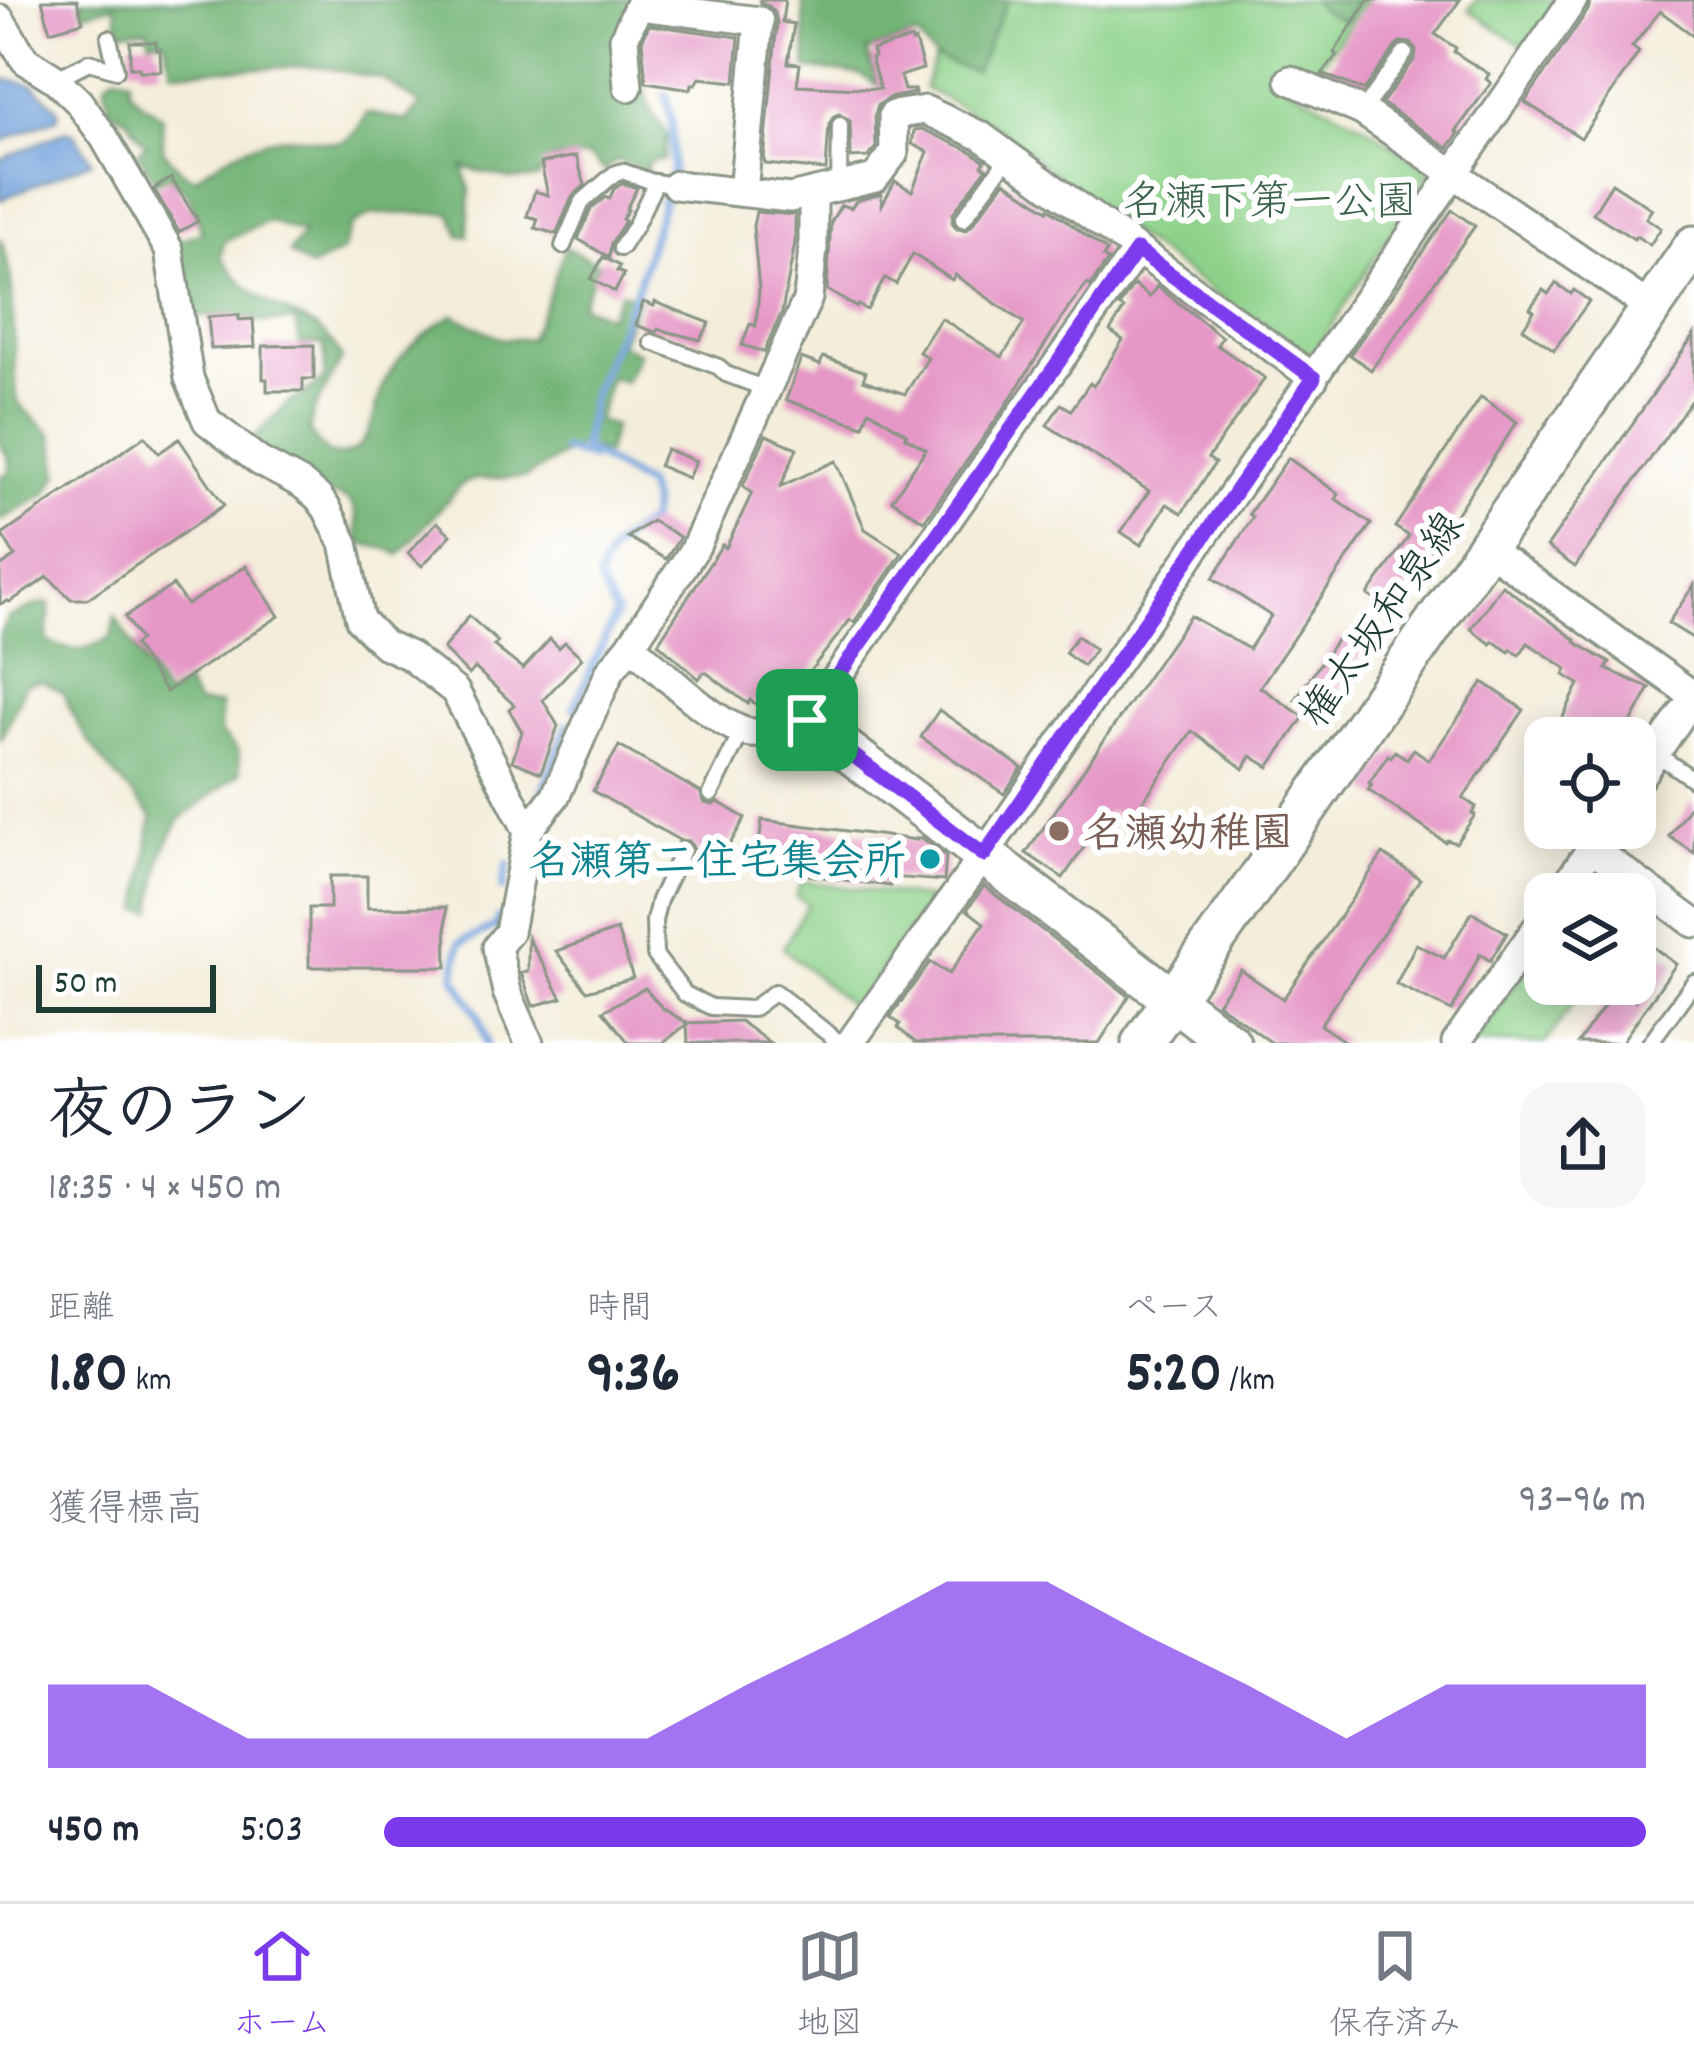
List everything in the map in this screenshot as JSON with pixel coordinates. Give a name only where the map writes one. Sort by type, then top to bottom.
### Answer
[{"type":"street","points":[[850,1043],[1573,0]]},
{"type":"street","points":[[628,87],[625,38],[640,3],[758,21],[742,192]]},
{"type":"street","points":[[0,19],[25,60],[55,79],[104,137],[169,250],[189,378],[207,421],[318,497],[344,543],[360,620],[384,644],[410,656],[455,691],[528,830]]},
{"type":"street","points":[[1290,80],[1362,111],[1651,308]]},
{"type":"street","points":[[666,184],[790,198],[875,178],[894,153],[893,115],[925,110],[981,136],[1314,378]]},
{"type":"street","points":[[529,1043],[507,992],[496,947],[508,932],[528,830],[556,795],[610,671],[695,548],[808,298],[826,191]]},
{"type":"street","name":"権太坂和泉線","points":[[1142,1043],[1694,246]]},
{"type":"street","points":[[631,645],[726,724],[770,732],[807,720],[1137,250]]},
{"type":"street","points":[[1486,548],[1694,696],[1656,752]]},
{"type":"street","points":[[807,720],[1230,1043]]},
{"type":"street","points":[[1611,849],[1694,923]]},
{"type":"street","points":[[1456,1043],[1524,946]]},
{"type":"lane","points":[[55,79],[89,62],[116,70],[109,38]]},
{"type":"lane","points":[[1362,111],[1405,53]]},
{"type":"lane","points":[[826,191],[840,125]]},
{"type":"lane","points":[[963,219],[1009,156]]},
{"type":"lane","points":[[563,245],[582,202],[614,174],[622,171],[666,184],[621,248]]},
{"type":"lane","points":[[652,342],[766,389]]},
{"type":"lane","points":[[711,794],[742,730]]},
{"type":"lane","points":[[1656,754],[1694,780]]},
{"type":"lane","points":[[683,850],[658,900],[654,921],[655,956],[685,994],[711,1007],[752,1009],[776,992],[840,1043]]},
{"type":"lane","points":[[1650,1043],[1694,982]]},
{"type":"green space","points":[[81,0],[633,0],[625,89],[643,88],[667,135],[664,160],[648,161],[647,170],[617,160],[605,171],[589,156],[552,159],[537,179],[509,179],[463,167],[470,190],[468,236],[460,236],[451,213],[372,214],[351,226],[342,252],[310,268],[289,253],[303,233],[268,221],[224,241],[221,257],[255,293],[328,338],[342,359],[314,410],[309,431],[333,455],[346,454],[363,442],[391,371],[433,328],[453,315],[502,339],[529,339],[565,247],[599,263],[581,305],[609,316],[621,291],[637,299],[620,344],[639,353],[625,382],[610,377],[597,421],[614,426],[606,454],[580,445],[526,477],[462,484],[399,555],[357,542],[355,512],[347,500],[319,495],[250,441],[289,402],[325,378],[324,344],[300,344],[296,321],[260,322],[233,314],[189,318],[171,244],[202,232],[189,196],[170,175],[156,183],[138,152],[146,145],[125,116],[117,111],[111,115],[105,85],[117,74],[130,78],[129,89],[162,116],[163,151],[195,178],[254,144],[293,137],[336,143],[351,136],[367,113],[406,121],[421,105],[383,79],[317,66],[172,71],[164,39],[150,40],[148,29],[119,31],[115,5],[84,13]]},
{"type":"green space","name":"名瀬下第一公園","points":[[803,0],[1366,0],[1311,78],[1297,68],[1287,86],[1364,125],[1430,171],[1314,353],[1302,355],[1105,215],[990,122],[924,88],[935,58],[918,36],[867,51],[877,85],[860,74],[807,69]]},
{"type":"green space","points":[[803,0],[1008,0],[975,72],[935,58],[917,36],[867,51],[877,85],[860,74],[807,69]]},
{"type":"green space","points":[[1312,0],[1357,0],[1345,22],[1322,11]]},
{"type":"green space","points":[[1476,0],[1558,0],[1526,48],[1469,10]]},
{"type":"green space","points":[[0,237],[13,298],[18,403],[53,436],[59,474],[46,494],[0,521],[0,476],[9,473],[9,459],[0,444]]},
{"type":"green space","points":[[50,604],[47,641],[73,650],[111,637],[115,616],[165,697],[185,684],[197,704],[220,705],[220,733],[238,751],[240,773],[179,820],[162,854],[153,911],[140,910],[152,816],[90,743],[63,693],[41,681],[26,684],[0,742],[0,635],[8,618]]},
{"type":"green space","points":[[801,881],[932,899],[854,1009],[783,948],[808,903],[796,897]]},
{"type":"green space","points":[[1524,970],[1524,1005],[1572,1005],[1545,1043],[1473,1043]]},
{"type":"water","points":[[0,81],[34,85],[59,110],[58,118],[0,142]]},
{"type":"water","points":[[65,131],[75,134],[92,161],[0,200],[0,160]]},
{"type":"building","points":[[42,0],[77,0],[83,22],[50,31]]},
{"type":"building","points":[[760,0],[785,0],[782,22],[794,24],[788,63],[800,64],[797,85],[880,89],[872,50],[915,41],[923,69],[900,76],[904,90],[915,93],[878,105],[876,147],[868,157],[851,158],[850,121],[839,114],[829,124],[826,170],[766,164],[777,23],[775,13]]},
{"type":"building","points":[[1368,0],[1460,0],[1435,34],[1489,74],[1486,79],[1491,83],[1448,148],[1382,103],[1415,59],[1411,43],[1397,45],[1364,90],[1322,74]]},
{"type":"building","points":[[1591,0],[1694,0],[1694,36],[1660,11],[1632,47],[1639,52],[1581,138],[1525,102]]},
{"type":"building","points":[[649,25],[739,37],[735,82],[700,78],[691,89],[646,82],[642,41]]},
{"type":"building","points":[[130,42],[156,42],[161,71],[130,67]]},
{"type":"building","points":[[922,129],[985,161],[982,165],[987,168],[953,213],[957,229],[971,226],[1005,181],[1107,251],[1103,257],[1108,260],[1069,307],[924,521],[892,500],[926,449],[869,410],[863,426],[786,400],[801,358],[820,365],[823,357],[866,372],[863,380],[905,394],[928,358],[919,352],[941,318],[1002,357],[1024,323],[955,275],[952,280],[913,254],[896,284],[885,278],[867,310],[827,290],[831,222],[841,205],[851,208],[856,201],[881,194],[882,205],[895,181],[912,191],[928,152],[912,144],[914,130]]},
{"type":"building","points":[[576,156],[585,185],[572,197],[556,234],[535,228],[538,219],[527,216],[535,191],[548,195],[541,163]]},
{"type":"building","points":[[171,178],[198,221],[179,232],[154,189]]},
{"type":"building","points":[[622,183],[637,188],[609,257],[578,239],[591,209],[605,197],[609,199]]},
{"type":"building","points":[[1612,183],[1652,209],[1646,218],[1661,228],[1650,245],[1593,213]]},
{"type":"building","points":[[1452,210],[1475,226],[1371,370],[1350,355]]},
{"type":"building","points":[[756,212],[795,215],[795,243],[782,312],[764,352],[742,345],[750,324],[756,326]]},
{"type":"building","points":[[603,257],[620,266],[617,271],[624,274],[615,292],[591,279]]},
{"type":"building","points":[[1556,283],[1589,301],[1554,350],[1523,328],[1543,290],[1548,294]]},
{"type":"building","points":[[1134,285],[1150,297],[1157,286],[1222,337],[1217,345],[1265,378],[1208,458],[1215,463],[1182,513],[1167,504],[1141,545],[1121,532],[1149,491],[1047,425],[1061,404],[1071,410],[1090,383],[1093,386],[1123,340],[1110,331]]},
{"type":"building","points":[[643,302],[710,323],[700,340],[652,331],[636,325]]},
{"type":"building","points":[[239,315],[239,320],[253,319],[255,347],[211,349],[208,317]]},
{"type":"building","points":[[1694,335],[1694,396],[1575,567],[1547,547]]},
{"type":"building","points":[[314,345],[314,379],[303,379],[303,391],[267,391],[263,346]]},
{"type":"building","points":[[1481,397],[1517,422],[1392,611],[1368,595],[1409,536],[1395,527]]},
{"type":"building","points":[[766,435],[797,448],[781,486],[836,461],[865,529],[902,553],[854,622],[850,620],[779,711],[762,698],[757,705],[750,700],[748,704],[707,673],[699,679],[658,643],[722,545],[726,548],[752,493],[743,486]]},
{"type":"building","points":[[145,436],[159,453],[179,439],[224,505],[87,599],[71,599],[48,577],[0,604],[0,567],[15,556],[2,535]]},
{"type":"building","points":[[666,449],[696,461],[688,478],[659,466]]},
{"type":"building","points":[[1288,458],[1371,524],[1260,687],[1304,717],[1269,767],[1251,756],[1244,769],[1192,731],[1129,821],[1108,812],[1063,878],[1026,853],[1190,616],[1249,649],[1271,616],[1213,578]]},
{"type":"building","points":[[652,521],[680,537],[666,559],[628,537]]},
{"type":"building","points":[[437,522],[451,535],[422,566],[408,553]]},
{"type":"building","points":[[246,566],[279,616],[166,692],[134,645],[140,640],[125,617],[173,585],[187,605]]},
{"type":"building","points":[[1502,585],[1610,663],[1606,669],[1650,688],[1634,717],[1563,717],[1579,684],[1564,675],[1567,669],[1528,643],[1519,655],[1491,644],[1471,629]]},
{"type":"building","points":[[1694,585],[1694,639],[1668,623]]},
{"type":"building","points":[[469,616],[498,642],[494,646],[523,669],[550,639],[559,648],[565,642],[582,658],[543,700],[558,726],[541,773],[512,761],[522,732],[509,709],[514,705],[475,668],[469,675],[443,649]]},
{"type":"building","points":[[1353,631],[1369,642],[1318,716],[1295,700],[1339,636],[1346,641]]},
{"type":"building","points":[[1077,636],[1095,649],[1083,666],[1065,653]]},
{"type":"building","points":[[1483,682],[1524,710],[1463,798],[1476,807],[1475,815],[1456,843],[1445,842],[1368,790],[1369,783],[1395,751],[1407,759],[1414,749],[1429,760]]},
{"type":"building","points":[[939,710],[1022,768],[1004,794],[921,737]]},
{"type":"building","points":[[619,746],[700,792],[705,803],[718,802],[745,818],[719,863],[689,841],[679,840],[593,791]]},
{"type":"building","points":[[1694,800],[1694,853],[1669,836]]},
{"type":"building","points":[[762,820],[922,838],[946,856],[944,881],[891,877],[890,886],[756,868]]},
{"type":"building","points":[[1383,854],[1420,879],[1320,1025],[1347,1043],[1272,1043],[1217,1003],[1241,970],[1283,999]]},
{"type":"building","points":[[330,876],[367,876],[367,908],[446,907],[447,967],[309,967],[309,908],[330,908]]},
{"type":"building","points":[[984,886],[1129,996],[1099,1043],[916,1043],[898,1028],[900,1024],[890,1017],[930,962],[949,974],[984,923],[967,910]]},
{"type":"building","points":[[1472,912],[1507,933],[1490,961],[1480,954],[1452,1011],[1396,984],[1416,944],[1444,958]]},
{"type":"building","points":[[617,930],[633,978],[587,991],[556,951]]},
{"type":"building","points":[[528,938],[562,998],[533,1006],[521,973],[528,971]]},
{"type":"building","points":[[1656,949],[1676,964],[1656,993]]},
{"type":"building","points":[[645,988],[662,1008],[687,1023],[740,1021],[770,1043],[688,1043],[687,1024],[663,1043],[629,1043],[603,1011]]},
{"type":"building","points":[[1605,1005],[1647,1005],[1621,1043],[1578,1043]]},
{"type":"waterway","points":[[574,708],[616,614],[598,580],[602,569],[616,545],[649,522],[652,503],[646,486],[583,448],[593,393],[638,285],[673,169],[666,95]]},
{"type":"waterway","points":[[564,450],[591,458]]},
{"type":"waterway","points":[[540,797],[568,725]]},
{"type":"waterway","points":[[503,888],[508,864]]},
{"type":"waterway","points":[[487,1043],[478,1015],[455,977],[460,943],[497,926],[498,918]]},
{"type":"place","name":"名瀬幼稚園","points":[[1059,831]]},
{"type":"place","name":"名瀬第二住宅集会所","points":[[930,859]]},
{"type":"route","points":[[1137,250],[1314,378],[984,855],[807,720],[1137,250]]}]
